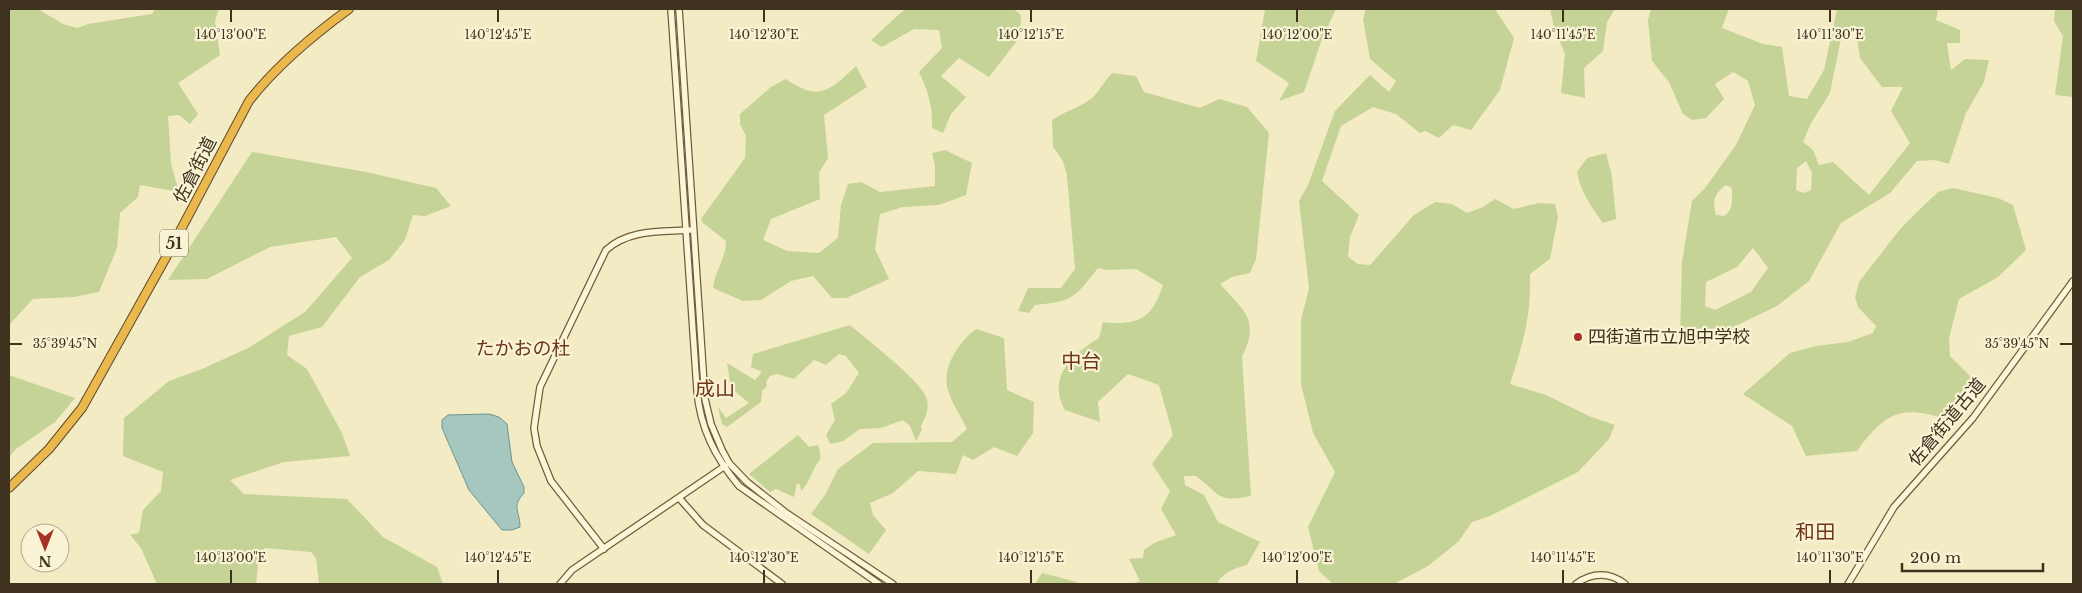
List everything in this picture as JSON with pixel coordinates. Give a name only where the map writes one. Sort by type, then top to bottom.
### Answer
[{"type":"highway","name":"佐倉街道","points":[[9,488],[49,449],[82,408],[170,252],[249,101],[264,82],[296,51],[348,9]]},
{"type":"street","points":[[671,9],[688,230],[698,404],[704,428],[723,467],[739,486],[756,500],[880,584]]},
{"type":"street","points":[[679,9],[705,399],[711,424],[729,463],[752,487],[785,512],[893,584]]},
{"type":"street","points":[[604,549],[560,493],[542,464],[534,428],[540,387],[606,250],[615,242],[630,236],[695,230]]},
{"type":"street","name":"佐倉街道古道","points":[[1848,584],[1894,507],[1974,418],[2073,281]]},
{"type":"street","points":[[560,584],[572,570],[680,499],[729,463]]},
{"type":"street","points":[[680,499],[703,525],[782,584]]},
{"type":"street","points":[[1576,584],[1597,575],[1608,575],[1625,584]]},
{"type":"green space","points":[[9,9],[38,9],[63,24],[77,28],[88,24],[152,14],[155,9],[219,9],[215,21],[220,55],[178,83],[198,114],[190,124],[179,115],[168,116],[171,163],[179,192],[140,185],[138,197],[120,213],[117,248],[99,292],[74,297],[33,299],[9,325]]},
{"type":"green space","points":[[905,9],[1014,9],[1021,15],[1020,37],[989,77],[959,58],[941,76],[966,97],[951,114],[943,133],[932,128],[932,113],[929,99],[919,72],[942,48],[939,30],[914,29],[882,47],[871,40]]},
{"type":"green space","points":[[1265,9],[1336,9],[1322,39],[1304,92],[1279,101],[1289,83],[1256,61]]},
{"type":"green space","points":[[1366,9],[1495,9],[1514,38],[1500,90],[1471,130],[1453,125],[1439,138],[1425,131],[1420,133],[1396,114],[1373,107],[1341,126],[1322,181],[1359,215],[1350,237],[1348,257],[1358,264],[1370,265],[1414,215],[1435,202],[1452,204],[1467,213],[1483,207],[1495,199],[1514,209],[1539,203],[1555,204],[1558,217],[1550,259],[1530,274],[1528,317],[1510,384],[1546,395],[1589,416],[1615,425],[1609,439],[1578,472],[1490,516],[1472,522],[1458,542],[1428,566],[1394,584],[1333,584],[1319,571],[1308,527],[1335,472],[1313,433],[1301,384],[1301,320],[1309,288],[1299,201],[1308,185],[1335,111],[1370,75],[1389,92],[1396,81],[1370,59],[1363,19]]},
{"type":"green space","points":[[1550,9],[1615,9],[1607,22],[1603,51],[1584,68],[1585,98],[1561,93],[1565,54],[1554,28]]},
{"type":"green space","points":[[1651,9],[1729,9],[1722,28],[1763,44],[1782,47],[1789,96],[1807,99],[1824,70],[1837,9],[1938,9],[1936,20],[1960,30],[1960,43],[1947,43],[1951,70],[1965,59],[1989,60],[1984,82],[1966,113],[1949,164],[1935,160],[1917,161],[1890,193],[1841,223],[1809,281],[1777,306],[1700,343],[1680,336],[1682,262],[1692,201],[1705,188],[1736,145],[1755,105],[1748,81],[1733,72],[1715,84],[1724,99],[1706,118],[1692,120],[1683,114],[1669,82],[1652,61],[1648,20]],"holes":[[[1855,25],[1860,58],[1882,87],[1903,87],[1891,111],[1910,143],[1869,195],[1833,162],[1819,165],[1813,150],[1803,142],[1811,123],[1830,93],[1842,33]],[[1806,161],[1812,173],[1811,190],[1803,193],[1796,190],[1797,168]],[[1726,185],[1732,188],[1731,207],[1724,216],[1716,215],[1714,206],[1715,198]],[[1753,248],[1768,268],[1751,292],[1715,310],[1705,306],[1706,282],[1737,267]]]},
{"type":"green space","points":[[2055,9],[2073,9],[2073,97],[2055,95],[2063,36],[2054,21]]},
{"type":"green space","points":[[856,66],[867,87],[824,115],[828,158],[819,173],[820,199],[771,219],[763,240],[787,251],[819,253],[838,238],[841,205],[848,184],[861,182],[880,192],[935,186],[935,166],[932,153],[945,150],[972,163],[966,195],[939,205],[903,207],[880,214],[875,249],[889,279],[846,298],[832,298],[813,276],[791,281],[761,300],[743,301],[713,288],[726,247],[726,241],[703,223],[701,219],[745,158],[746,136],[740,124],[740,114],[771,87],[786,79],[797,86],[815,92],[831,87],[839,82]]},
{"type":"green space","points":[[1112,73],[1136,76],[1144,92],[1200,108],[1219,99],[1247,107],[1269,133],[1256,259],[1250,273],[1232,277],[1220,284],[1242,309],[1247,316],[1249,324],[1250,333],[1242,356],[1251,496],[1225,498],[1215,493],[1196,476],[1184,476],[1185,485],[1204,495],[1218,522],[1260,542],[1247,565],[1234,569],[1222,576],[1217,584],[1131,584],[1140,581],[1129,559],[1143,558],[1144,550],[1154,543],[1176,535],[1161,509],[1170,491],[1152,464],[1173,435],[1159,385],[1128,374],[1098,402],[1100,422],[1065,410],[1060,398],[1059,387],[1065,368],[1080,351],[1099,338],[1103,322],[1126,323],[1142,318],[1154,306],[1163,285],[1136,269],[1107,270],[1098,268],[1084,286],[1072,296],[1058,302],[1035,305],[1029,313],[1018,311],[1028,288],[1061,288],[1075,269],[1067,176],[1063,161],[1053,147],[1052,120],[1092,98]]},
{"type":"green space","points":[[252,152],[366,172],[436,188],[451,206],[425,216],[413,215],[405,240],[389,260],[360,277],[322,327],[289,336],[287,355],[307,369],[342,433],[350,456],[284,462],[230,480],[244,494],[347,499],[383,537],[437,567],[443,584],[319,584],[316,558],[311,552],[265,548],[259,556],[256,584],[157,584],[141,548],[130,535],[139,533],[143,510],[161,491],[163,472],[123,456],[124,418],[169,381],[202,369],[248,348],[305,312],[352,258],[336,237],[270,247],[207,279],[168,280]]},
{"type":"green space","points":[[1606,153],[1612,176],[1616,219],[1603,223],[1584,193],[1577,172],[1587,158]]},
{"type":"green space","points":[[1953,188],[1998,198],[2013,205],[2026,250],[1998,277],[1959,299],[1949,338],[1950,356],[1973,379],[1945,419],[1916,412],[1904,413],[1894,416],[1876,428],[1857,451],[1806,456],[1792,426],[1743,394],[1790,353],[1816,346],[1848,342],[1873,333],[1876,326],[1858,307],[1855,297],[1859,282],[1901,228],[1938,192]]},
{"type":"green space","points":[[850,325],[904,371],[926,397],[927,412],[921,426],[922,430],[916,441],[910,426],[903,420],[881,428],[860,429],[843,441],[830,444],[826,435],[835,420],[831,404],[846,393],[859,373],[846,356],[839,354],[826,365],[814,360],[794,379],[777,374],[770,376],[766,382],[767,386],[762,391],[761,402],[727,427],[722,424],[718,407],[726,418],[749,403],[731,388],[727,363],[755,380],[762,372],[751,367],[753,354]]},
{"type":"green space","points":[[976,329],[1004,338],[1007,390],[1034,402],[1033,433],[1017,456],[994,447],[973,460],[963,455],[956,474],[918,471],[893,493],[870,503],[873,515],[886,530],[869,554],[811,514],[825,495],[838,469],[873,443],[952,442],[967,429],[954,405],[946,382],[949,364],[953,356],[963,341]]},
{"type":"green space","points":[[9,375],[75,398],[55,422],[16,449],[9,457]]},
{"type":"green space","points":[[798,435],[809,447],[818,445],[820,460],[801,491],[800,485],[797,483],[794,497],[776,489],[770,492],[749,474]]},
{"type":"green space","points":[[1042,573],[1077,582],[1076,584],[1035,584]]},
{"type":"water","points":[[489,414],[499,417],[507,424],[512,462],[524,487],[524,493],[517,506],[520,527],[512,530],[502,530],[469,490],[442,428],[442,420],[448,415]]},
{"type":"place","name":"四街道市立旭中学校","points":[[1578,337]]},
{"type":"district","name":"たかおの杜","points":[[523,348]]},
{"type":"district","name":"中台","points":[[1081,361]]},
{"type":"district","name":"成山","points":[[715,389]]},
{"type":"district","name":"和田","points":[[1815,532]]}]
